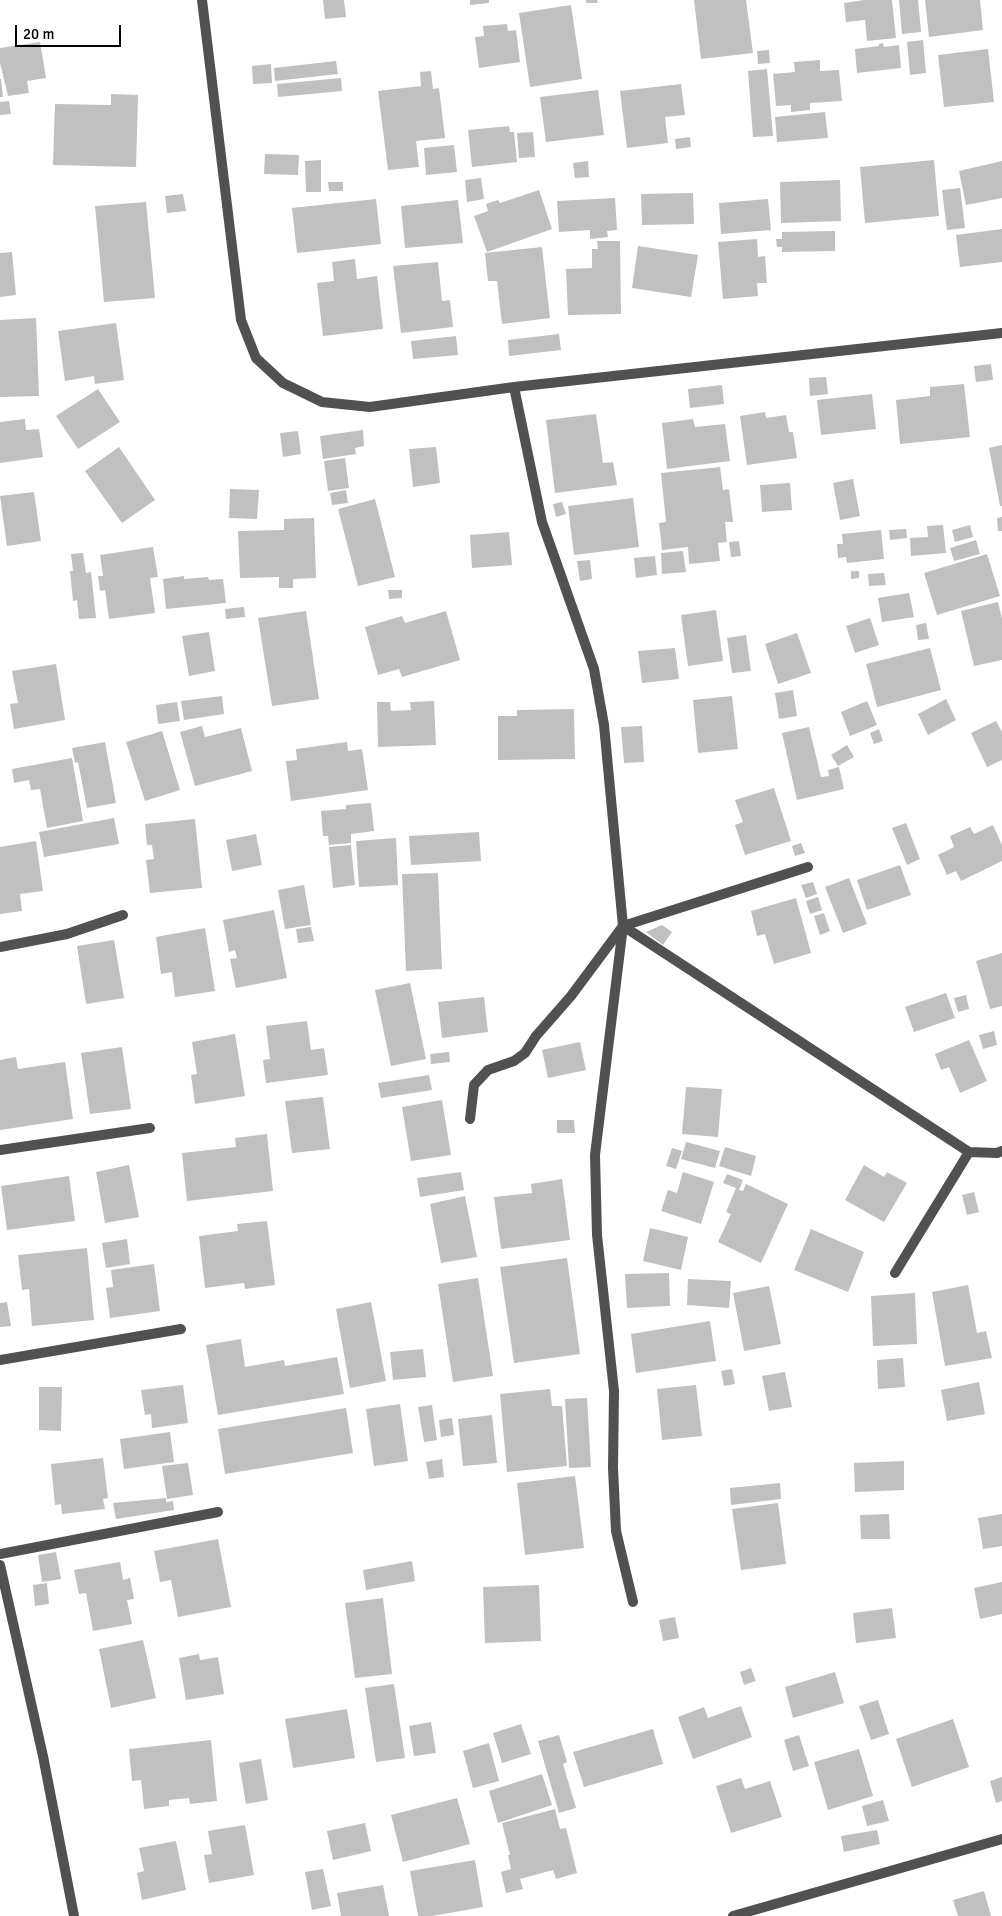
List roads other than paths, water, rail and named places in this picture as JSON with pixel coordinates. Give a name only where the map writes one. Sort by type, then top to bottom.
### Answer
[{"type":"street","points":[[202,0],[241,320],[256,358],[283,384],[322,402],[370,407],[514,387],[1002,333]]},
{"type":"street","points":[[514,387],[542,522],[594,669],[604,725],[623,926],[595,1155],[597,1235],[614,1392],[613,1468],[616,1531],[634,1602]]},
{"type":"street","points":[[470,1118],[474,1085],[488,1070],[514,1060],[525,1053],[536,1036],[572,996],[623,926],[808,867]]},
{"type":"street","points":[[0,947],[66,934],[123,915]]},
{"type":"street","points":[[623,926],[969,1152],[997,1153],[1002,1151]]},
{"type":"street","points":[[0,1150],[150,1128]]},
{"type":"street","points":[[895,1273],[969,1152]]},
{"type":"street","points":[[0,1360],[181,1329]]},
{"type":"street","points":[[0,1554],[218,1512]]},
{"type":"street","points":[[0,1565],[43,1756],[74,1916]]},
{"type":"street","points":[[732,1916],[1002,1839]]}]
